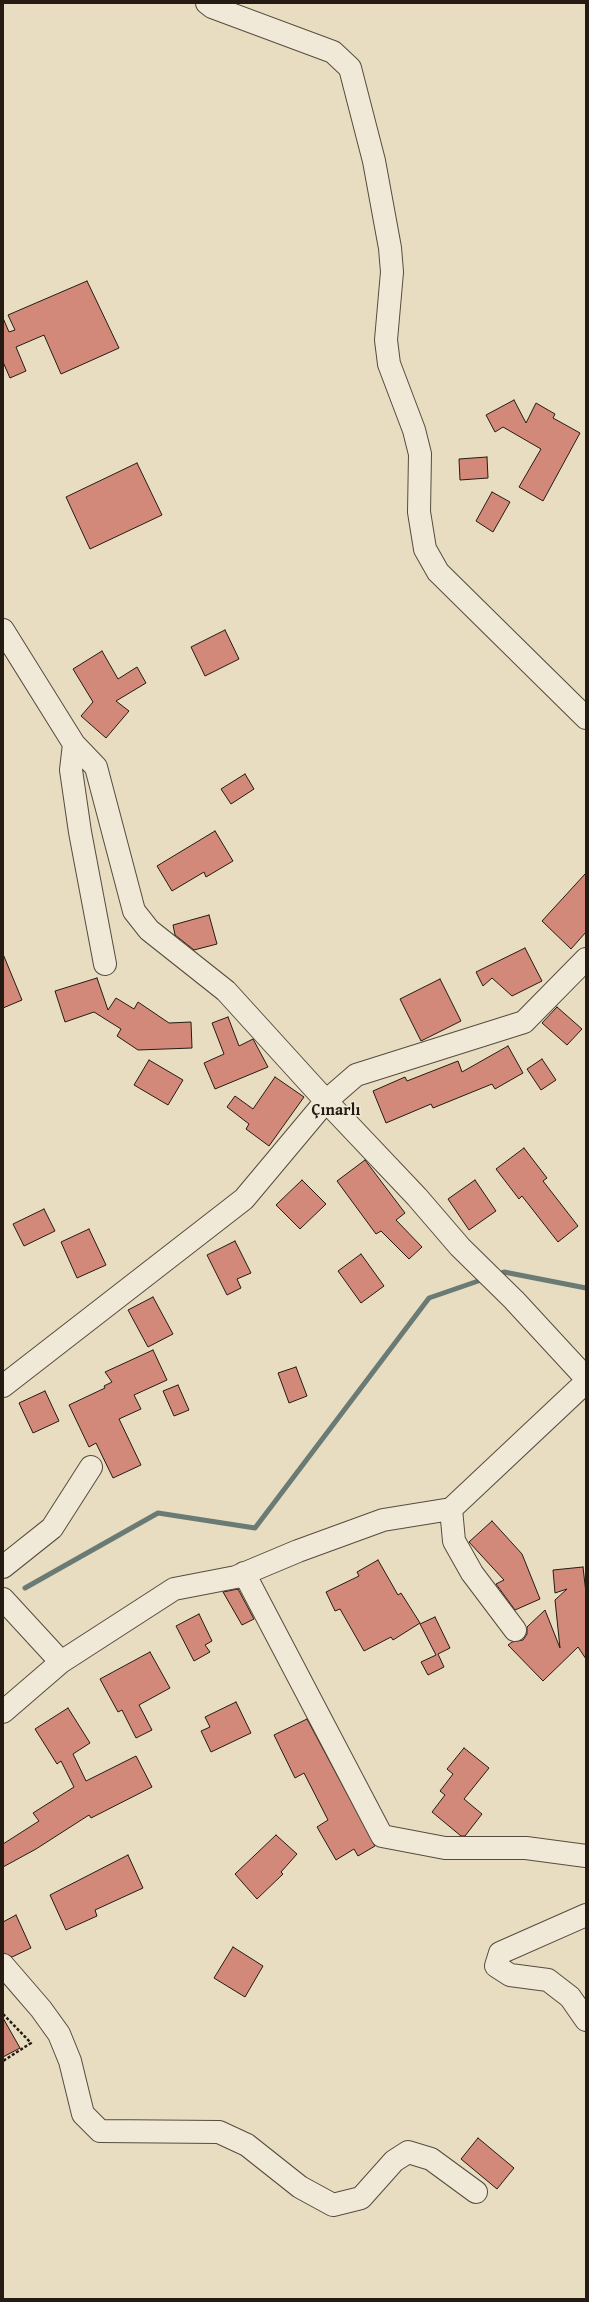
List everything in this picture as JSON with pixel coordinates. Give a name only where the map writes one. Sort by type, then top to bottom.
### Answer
[{"type":"street","points":[[207,3],[212,7],[332,52],[350,68],[374,161],[390,248],[392,272],[386,340],[389,364],[414,430],[420,454],[419,512],[425,549],[438,572],[586,718]]},
{"type":"street","points":[[3,630],[74,744],[96,767],[134,911],[149,930],[226,991],[326,1101],[418,1197],[460,1247],[514,1300],[586,1378]]},
{"type":"street","points":[[74,744],[71,770],[80,832],[105,964]]},
{"type":"street","points":[[3,1386],[244,1199],[326,1101],[356,1075],[524,1022],[586,959]]},
{"type":"street","points":[[3,1712],[61,1662],[174,1589],[244,1574],[298,1551],[383,1520],[451,1509],[586,1382]]},
{"type":"street","points":[[3,1568],[52,1528],[90,1467]]},
{"type":"street","points":[[451,1509],[454,1541],[472,1573],[515,1630]]},
{"type":"street","points":[[244,1574],[382,1836],[445,1848],[526,1848],[586,1856]]},
{"type":"street","points":[[3,1599],[61,1662]]},
{"type":"street","points":[[586,1914],[500,1953],[496,1966],[510,1974],[548,1980],[570,1997],[586,2020]]},
{"type":"street","points":[[3,1965],[42,2009],[59,2034],[70,2061],[83,2114],[100,2131],[218,2132],[247,2145],[300,2187],[333,2205],[361,2198],[394,2161],[408,2152],[431,2159],[476,2192]]},
{"type":"path","points":[[3,2014],[31,2043],[3,2061]]},
{"type":"building","points":[[87,281],[119,348],[61,374],[44,335],[16,347],[26,371],[10,378],[3,362],[3,318],[9,332],[15,330],[8,315]]},
{"type":"building","points":[[514,400],[526,423],[536,403],[555,414],[553,418],[580,433],[543,501],[519,487],[541,449],[503,427],[495,432],[486,415]]},
{"type":"building","points":[[487,457],[488,478],[460,480],[459,459]]},
{"type":"building","points":[[137,463],[162,515],[90,549],[66,497]]},
{"type":"building","points":[[492,492],[510,502],[493,532],[476,521]]},
{"type":"building","points":[[225,630],[239,659],[205,676],[191,647]]},
{"type":"building","points":[[102,651],[118,679],[137,667],[146,683],[116,701],[129,711],[106,738],[81,716],[93,702],[73,669]]},
{"type":"building","points":[[245,774],[254,789],[231,804],[221,789]]},
{"type":"building","points":[[215,831],[233,861],[206,877],[204,872],[172,891],[157,866]]},
{"type":"building","points":[[586,873],[586,932],[571,949],[542,921]]},
{"type":"building","points":[[209,915],[217,944],[194,950],[175,935],[173,925]]},
{"type":"building","points":[[525,948],[542,981],[512,996],[492,978],[483,986],[476,972]]},
{"type":"building","points":[[3,954],[22,1000],[3,1008]]},
{"type":"building","points":[[97,978],[108,1010],[116,998],[134,1009],[138,1002],[169,1023],[191,1022],[192,1048],[138,1050],[117,1036],[121,1029],[94,1012],[65,1022],[55,991]]},
{"type":"building","points":[[440,979],[461,1021],[421,1041],[400,999]]},
{"type":"building","points":[[557,1007],[582,1029],[567,1045],[542,1023]]},
{"type":"building","points":[[228,1017],[239,1046],[253,1039],[268,1067],[215,1089],[204,1063],[224,1054],[212,1023]]},
{"type":"building","points":[[508,1046],[523,1073],[495,1089],[492,1084],[433,1108],[431,1104],[386,1123],[373,1091],[405,1077],[407,1081],[458,1061],[462,1072]]},
{"type":"building","points":[[542,1059],[556,1080],[541,1090],[527,1069]]},
{"type":"building","points":[[149,1060],[183,1080],[168,1105],[134,1085]]},
{"type":"building","points":[[275,1077],[304,1097],[269,1146],[246,1129],[249,1124],[227,1107],[235,1096],[253,1109]]},
{"type":"building","points":[[524,1148],[547,1178],[543,1181],[578,1226],[558,1242],[522,1196],[519,1199],[496,1169]]},
{"type":"building","points":[[365,1160],[405,1213],[396,1220],[422,1247],[409,1259],[381,1231],[376,1234],[337,1181]]},
{"type":"building","points":[[302,1180],[326,1204],[300,1229],[276,1205]]},
{"type":"building","points":[[475,1180],[496,1211],[469,1230],[448,1199]]},
{"type":"building","points":[[44,1209],[55,1231],[24,1246],[13,1224]]},
{"type":"building","points":[[89,1229],[106,1265],[77,1278],[61,1242]]},
{"type":"building","points":[[235,1241],[251,1273],[237,1279],[241,1288],[227,1295],[207,1255]]},
{"type":"building","points":[[361,1254],[384,1286],[361,1303],[338,1271]]},
{"type":"building","points":[[153,1297],[173,1334],[148,1347],[128,1310]]},
{"type":"building","points":[[153,1350],[167,1380],[134,1395],[141,1409],[119,1419],[141,1465],[113,1478],[96,1443],[89,1447],[69,1405],[105,1388],[104,1386],[112,1382],[105,1372]]},
{"type":"building","points":[[296,1367],[307,1396],[289,1403],[278,1373]]},
{"type":"building","points":[[178,1385],[189,1410],[174,1416],[163,1391]]},
{"type":"building","points":[[45,1391],[59,1421],[33,1433],[19,1403]]},
{"type":"building","points":[[492,1521],[522,1554],[540,1599],[515,1610],[496,1584],[504,1580],[469,1542]]},
{"type":"building","points":[[378,1560],[398,1595],[401,1593],[420,1623],[393,1640],[391,1637],[364,1651],[340,1609],[335,1611],[326,1592],[359,1576],[357,1572]]},
{"type":"building","points":[[583,1567],[586,1593],[586,1659],[578,1647],[543,1681],[508,1645],[512,1642],[523,1640],[527,1634],[527,1627],[545,1610],[560,1648],[555,1600],[567,1589],[555,1593],[553,1570]]},
{"type":"building","points":[[238,1589],[254,1619],[242,1625],[223,1592]]},
{"type":"building","points":[[199,1614],[212,1641],[205,1645],[210,1652],[194,1661],[176,1626]]},
{"type":"building","points":[[435,1617],[450,1648],[438,1654],[444,1667],[428,1675],[421,1662],[436,1655],[420,1624]]},
{"type":"building","points":[[150,1652],[170,1688],[139,1705],[152,1730],[136,1738],[122,1710],[118,1712],[100,1679]]},
{"type":"building","points":[[236,1702],[251,1733],[211,1752],[201,1731],[210,1727],[205,1717]]},
{"type":"building","points":[[68,1708],[90,1743],[73,1754],[86,1781],[136,1756],[152,1787],[91,1818],[89,1815],[36,1849],[3,1867],[3,1844],[39,1821],[33,1813],[74,1787],[61,1761],[57,1764],[35,1729]]},
{"type":"building","points":[[307,1719],[375,1846],[358,1856],[354,1849],[336,1860],[317,1827],[328,1820],[304,1773],[295,1778],[274,1735]]},
{"type":"building","points":[[464,1748],[489,1768],[464,1799],[482,1814],[465,1836],[461,1836],[432,1812],[445,1795],[440,1791],[453,1774],[447,1769]]},
{"type":"building","points":[[276,1835],[297,1854],[281,1872],[283,1874],[257,1899],[235,1874]]},
{"type":"building","points":[[128,1855],[143,1888],[95,1910],[97,1916],[66,1930],[50,1895]]},
{"type":"building","points":[[16,1915],[31,1948],[12,1957],[3,1953],[3,1922]]},
{"type":"building","points":[[233,1947],[263,1966],[245,1997],[214,1978]]},
{"type":"building","points":[[3,2018],[20,2048],[3,2057]]},
{"type":"building","points":[[478,2138],[514,2168],[497,2189],[461,2159]]},
{"type":"waterway","points":[[497,1275],[504,1272],[586,1288]]},
{"type":"waterway","points":[[25,1588],[158,1513],[255,1528],[429,1298],[484,1279]]},
{"type":"district","name":"Çınarlı","points":[[336,1111]]}]
